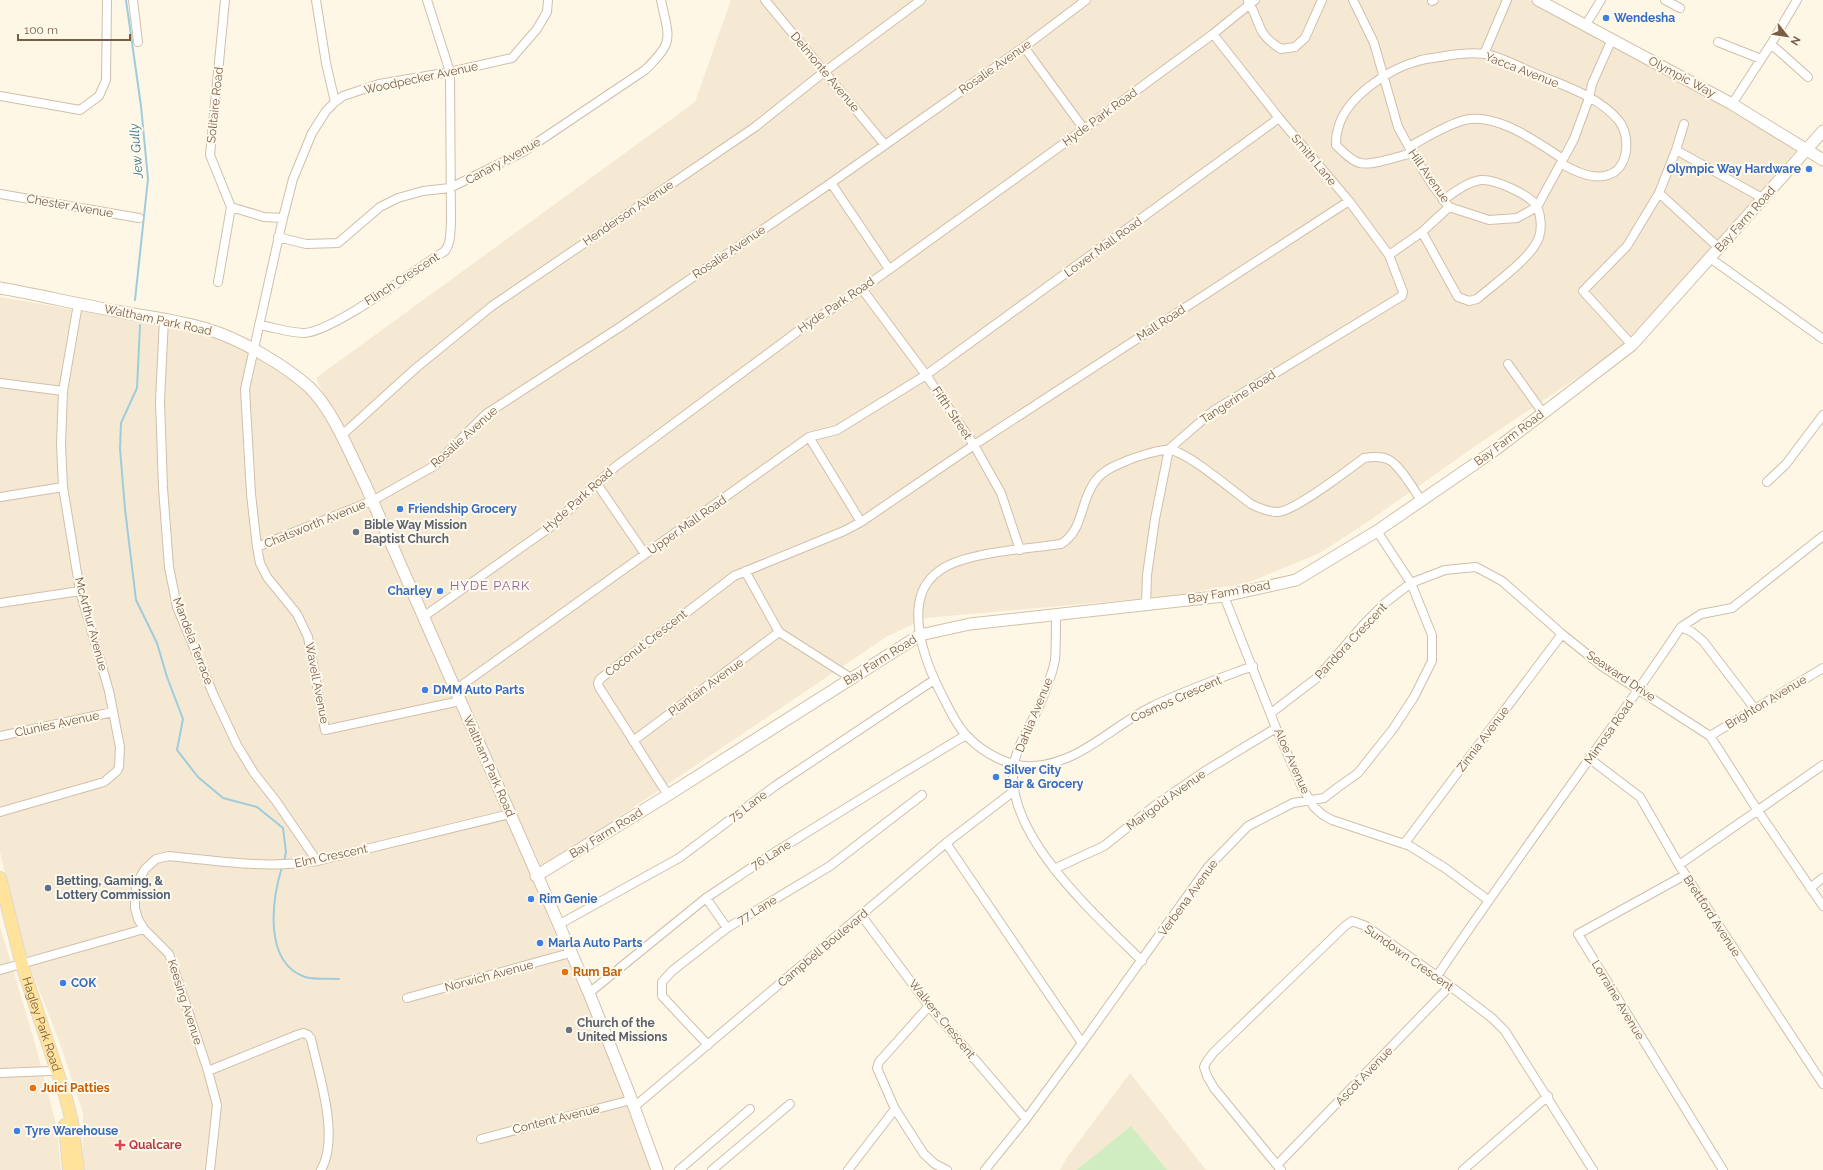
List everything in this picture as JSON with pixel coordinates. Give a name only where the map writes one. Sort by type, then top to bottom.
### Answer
[{"type":"main road","name":"Hagley Park Road","points":[[0,878],[18,966],[66,1098],[72,1122],[78,1170]]},
{"type":"main road","name":"Hagley Park Road","points":[[0,908],[51,1071],[64,1118],[69,1170]]},
{"type":"street","points":[[0,96],[80,110],[99,96],[106,80],[107,0]]},
{"type":"street","points":[[133,0],[138,42]]},
{"type":"street","name":"Solitaire Road","points":[[226,0],[210,155],[231,207]]},
{"type":"street","points":[[316,0],[326,63],[335,102]]},
{"type":"street","name":"Flinch Crescent","points":[[259,325],[304,333],[322,330],[356,310],[444,251],[450,241],[450,72],[427,0]]},
{"type":"street","name":"Woodpecker Avenue","points":[[254,350],[278,238],[294,179],[312,133],[326,111],[343,96],[379,84],[450,72],[512,58],[537,29],[547,12],[548,0]]},
{"type":"street","name":"Canary Avenue","points":[[278,238],[306,244],[338,242],[380,207],[398,198],[422,191],[450,188],[522,152],[645,70],[661,55],[667,43],[667,31],[661,0]]},
{"type":"street","name":"Henderson Avenue","points":[[341,436],[416,368],[492,306],[755,126],[824,72],[921,0]]},
{"type":"street","name":"Rosalie Avenue","points":[[372,501],[434,466],[486,414],[620,327],[831,183],[1024,47],[1086,0]]},
{"type":"street","points":[[1251,1],[1262,32],[1269,41],[1281,49],[1295,47],[1304,38],[1322,0]]},
{"type":"street","name":"Hill Avenue","points":[[1352,0],[1374,42],[1398,127],[1410,150],[1449,206],[1489,220],[1517,218],[1537,207]]},
{"type":"street","points":[[1484,54],[1507,0]]},
{"type":"street","name":"Olympic Way","points":[[1538,0],[1732,104],[1823,160]]},
{"type":"street","points":[[1585,26],[1600,0]]},
{"type":"street","points":[[1665,0],[1680,8]]},
{"type":"street","points":[[1732,104],[1771,44],[1797,0]]},
{"type":"street","name":"Hyde Park Road","points":[[423,617],[549,528],[615,467],[805,326],[862,289],[1084,129],[1213,34],[1251,1]]},
{"type":"street","name":"Delmonte Avenue","points":[[769,2],[824,72],[885,145]]},
{"type":"street","name":"Smith Lane","points":[[1213,34],[1349,201],[1389,255],[1403,292]]},
{"type":"street","points":[[1537,207],[1574,139],[1589,98],[1592,84],[1612,39]]},
{"type":"street","points":[[1718,42],[1761,59]]},
{"type":"street","points":[[1771,44],[1808,76]]},
{"type":"street","points":[[1024,47],[1084,129]]},
{"type":"street","name":"Yacca Avenue","points":[[1461,54],[1484,54],[1515,65],[1589,98],[1602,106],[1619,121],[1627,136],[1626,153],[1617,170],[1608,175],[1593,176],[1562,162],[1530,137],[1506,126],[1480,119],[1461,121],[1410,150],[1382,161],[1360,163],[1344,154],[1336,144],[1338,128],[1348,110],[1364,90],[1383,76],[1417,61],[1461,54]]},
{"type":"street","name":"Lower Mall Road","points":[[926,375],[1280,118]]},
{"type":"street","points":[[1632,345],[1583,291],[1627,246],[1659,193],[1676,150],[1684,124]]},
{"type":"street","name":"Bay Farm Road","points":[[536,876],[668,795],[920,634],[970,624],[1224,596],[1296,580],[1377,531],[1495,450],[1632,345],[1823,131]]},
{"type":"street","points":[[1676,150],[1764,198]]},
{"type":"street","points":[[1422,232],[1458,297],[1469,301],[1477,299],[1516,266],[1533,248],[1539,237],[1541,224],[1537,207],[1528,197],[1502,184],[1482,180],[1464,186],[1444,200]]},
{"type":"street","points":[[831,183],[889,269]]},
{"type":"street","points":[[1659,193],[1719,248]]},
{"type":"street","name":"Chester Avenue","points":[[0,194],[139,218]]},
{"type":"street","name":"Mall Road","points":[[974,445],[1349,201]]},
{"type":"street","points":[[1389,255],[1422,232],[1449,206]]},
{"type":"street","points":[[218,282],[231,207],[264,217],[283,218]]},
{"type":"street","points":[[1710,258],[1823,339]]},
{"type":"street","name":"Waltham Park Road","points":[[0,288],[78,304],[164,319],[217,332],[254,350],[290,372],[309,387],[329,414],[372,501],[558,926],[589,992],[657,1170]]},
{"type":"street","name":"Fifth Street","points":[[862,289],[926,375],[974,445],[1001,493],[1020,550]]},
{"type":"street","name":"Tangerine Road","points":[[1169,449],[1213,411],[1402,296],[1403,292]]},
{"type":"street","name":"McArthur Avenue","points":[[0,812],[104,782],[117,771],[121,761],[120,747],[109,691],[80,591],[63,486],[61,444],[64,392],[78,304]]},
{"type":"street","name":"Mandela Terrace","points":[[164,319],[160,401],[163,488],[169,567],[177,607],[214,696],[237,745],[254,773],[280,807],[317,861]]},
{"type":"street","name":"Wavell Avenue","points":[[254,350],[245,389],[251,494],[257,547],[260,563],[267,577],[297,614],[308,636],[325,730],[460,701]]},
{"type":"street","points":[[1508,364],[1543,413]]},
{"type":"street","name":"Upper Mall Road","points":[[455,690],[809,438],[837,430],[926,375]]},
{"type":"street","points":[[0,383],[64,392]]},
{"type":"street","points":[[1767,482],[1786,464],[1823,415]]},
{"type":"street","points":[[809,438],[861,522]]},
{"type":"street","name":"Coconut Crescent","points":[[668,795],[599,687],[598,683],[600,679],[734,576],[844,531],[861,522],[974,445]]},
{"type":"street","points":[[1146,605],[1148,568],[1155,519],[1169,449],[1183,455],[1251,504],[1261,509],[1278,512],[1297,505],[1364,458],[1374,457],[1387,459],[1395,464],[1421,500]]},
{"type":"street","name":"Cosmos Crescent","points":[[1169,449],[1134,457],[1109,468],[1099,475],[1090,490],[1075,530],[1069,539],[1061,544],[962,559],[938,571],[923,588],[919,609],[920,634],[934,680],[950,710],[966,735],[981,749],[1014,764],[1034,766],[1062,761],[1074,756],[1129,719],[1150,707],[1209,682],[1253,666]]},
{"type":"street","points":[[597,484],[645,554]]},
{"type":"street","points":[[0,497],[63,486]]},
{"type":"street","name":"Chatsworth Avenue","points":[[257,547],[372,501]]},
{"type":"street","points":[[1377,531],[1411,583]]},
{"type":"street","name":"Mimosa Road","points":[[1437,976],[1488,900],[1681,628],[1701,614],[1732,608],[1823,536]]},
{"type":"street","name":"Seaward Drive","points":[[1411,583],[1445,570],[1476,567],[1502,581],[1562,634],[1603,667],[1710,736],[1758,811],[1823,906]]},
{"type":"street","points":[[745,571],[779,632],[850,678]]},
{"type":"street","name":"Pandora Crescent","points":[[1271,713],[1318,677],[1363,625],[1385,603],[1411,583]]},
{"type":"street","name":"Verbena Avenue","points":[[985,1170],[1026,1119],[1082,1044],[1142,962],[1208,867],[1248,826],[1294,803],[1324,798],[1358,773],[1392,729],[1410,703],[1432,661],[1432,634],[1411,583]]},
{"type":"street","points":[[0,603],[80,591]]},
{"type":"street","name":"Aloe Avenue","points":[[1224,596],[1253,666],[1276,728],[1302,787],[1309,800],[1319,812],[1332,820],[1404,844],[1444,868],[1488,900]]},
{"type":"street","name":"Dahlia Avenue","points":[[1056,614],[1055,661],[1043,698],[1014,764],[1014,791],[1028,828],[1054,870],[1068,887],[1142,962]]},
{"type":"street","points":[[1681,628],[1692,632],[1703,641],[1755,709]]},
{"type":"street","name":"Plantain Avenue","points":[[633,741],[779,632]]},
{"type":"street","name":"Zinnia Avenue","points":[[1404,844],[1562,634]]},
{"type":"street","name":"Brighton Avenue","points":[[1710,736],[1823,668]]},
{"type":"street","name":"75 Lane","points":[[558,926],[678,858],[776,786],[934,680]]},
{"type":"street","name":"Clunies Avenue","points":[[0,736],[113,712]]},
{"type":"street","name":"Marigold Avenue","points":[[1054,870],[1104,846],[1157,804],[1205,771],[1276,728]]},
{"type":"street","name":"76 Lane","points":[[589,992],[706,898],[898,776],[966,735]]},
{"type":"street","name":"Brettford Avenue","points":[[1590,758],[1640,797],[1679,866],[1823,1084]]},
{"type":"street","points":[[1679,866],[1823,765]]},
{"type":"street","name":"Campbell Boulevard","points":[[633,1104],[708,1045],[946,843],[1014,791]]},
{"type":"street","name":"77 Lane","points":[[708,1045],[662,996],[662,982],[672,971],[727,928],[830,866],[922,795]]},
{"type":"street","name":"Elm Crescent","points":[[144,929],[138,919],[135,908],[135,894],[138,881],[145,869],[156,859],[169,856],[265,865],[293,865],[317,861],[510,814]]},
{"type":"street","points":[[946,843],[1082,1044]]},
{"type":"street","name":"Lorraine Avenue","points":[[1685,875],[1578,934],[1723,1170]]},
{"type":"street","points":[[1810,888],[1823,878]]},
{"type":"street","points":[[706,898],[727,928]]},
{"type":"street","name":"Walkers Crescent","points":[[861,915],[929,1006],[1026,1119]]},
{"type":"street","name":"Sundown Crescent","points":[[1279,1168],[1214,1088],[1204,1067],[1207,1061],[1352,921],[1366,926],[1437,976],[1492,1018],[1505,1031],[1548,1096],[1593,1170]]},
{"type":"street","points":[[0,970],[144,929]]},
{"type":"street","name":"Keesing Avenue","points":[[144,929],[169,954],[208,1071],[217,1105],[210,1170]]},
{"type":"street","name":"Norwich Avenue","points":[[407,998],[570,953]]},
{"type":"street","name":"Ascot Avenue","points":[[1279,1168],[1450,986]]},
{"type":"street","points":[[929,1006],[879,1062],[877,1068],[895,1109],[924,1154],[935,1164],[947,1170]]},
{"type":"street","points":[[208,1071],[297,1035],[303,1033],[308,1035],[326,1103],[329,1133],[324,1163],[321,1170]]},
{"type":"street","points":[[0,1073],[51,1071]]},
{"type":"street","points":[[1463,1170],[1548,1096]]},
{"type":"street","name":"Content Avenue","points":[[481,1139],[633,1104]]},
{"type":"street","points":[[712,1170],[790,1104]]},
{"type":"street","points":[[679,1170],[750,1109]]},
{"type":"street","points":[[848,1170],[895,1109]]},
{"type":"shaded area","points":[[731,0],[1529,0],[1673,76],[1797,150],[1623,347],[1320,553],[1247,583],[1181,595],[926,618],[886,637],[542,869],[316,378],[695,102]]},
{"type":"shaded area","points":[[0,297],[220,335],[313,393],[375,509],[585,994],[653,1170],[83,1170],[83,1113],[58,1038],[24,952],[0,852]]},
{"type":"shaded area","points":[[0,926],[36,1047],[57,1128],[61,1170],[0,1170]]},
{"type":"shaded area","points":[[1130,1073],[1206,1170],[1060,1170],[1068,1156]]},
{"type":"green space","points":[[1131,1126],[1167,1170],[1077,1170]]},
{"type":"waterway","name":"Jew Gully","points":[[126,0],[141,106],[148,179],[135,300]]},
{"type":"waterway","points":[[140,325],[137,388],[121,423],[120,449],[125,509],[136,600],[157,643],[167,677],[183,719],[177,750],[198,777],[223,798],[257,807],[283,828],[286,852],[284,861]]},
{"type":"waterway","points":[[282,867],[275,896],[274,912],[274,929],[282,958],[292,969],[305,977],[339,979]]},
{"type":"place","name":"Wendesha","points":[[1606,18]]},
{"type":"place","name":"Olympic Way Hardware","points":[[1809,169]]},
{"type":"place","name":"Friendship Grocery","points":[[400,509]]},
{"type":"place","name":"Bible Way Mission Baptist Church","points":[[356,532]]},
{"type":"place","name":"Charley","points":[[440,591]]},
{"type":"place","name":"DMM Auto Parts","points":[[425,690]]},
{"type":"place","name":"Silver City Bar & Grocery","points":[[996,777]]},
{"type":"place","name":"Betting, Gaming, & Lottery Commission","points":[[48,888]]},
{"type":"place","name":"Rim Genie","points":[[531,899]]},
{"type":"place","name":"Marla Auto Parts","points":[[540,943]]},
{"type":"place","name":"Rum Bar","points":[[565,972]]},
{"type":"place","name":"COK","points":[[63,983]]},
{"type":"place","name":"Church of the United Missions","points":[[569,1030]]},
{"type":"place","name":"Juici Patties","points":[[33,1088]]},
{"type":"place","name":"Tyre Warehouse","points":[[17,1131]]},
{"type":"place","name":"Qualcare","points":[[120,1145]]},
{"type":"district","name":"HYDE PARK","points":[[490,585]]}]
